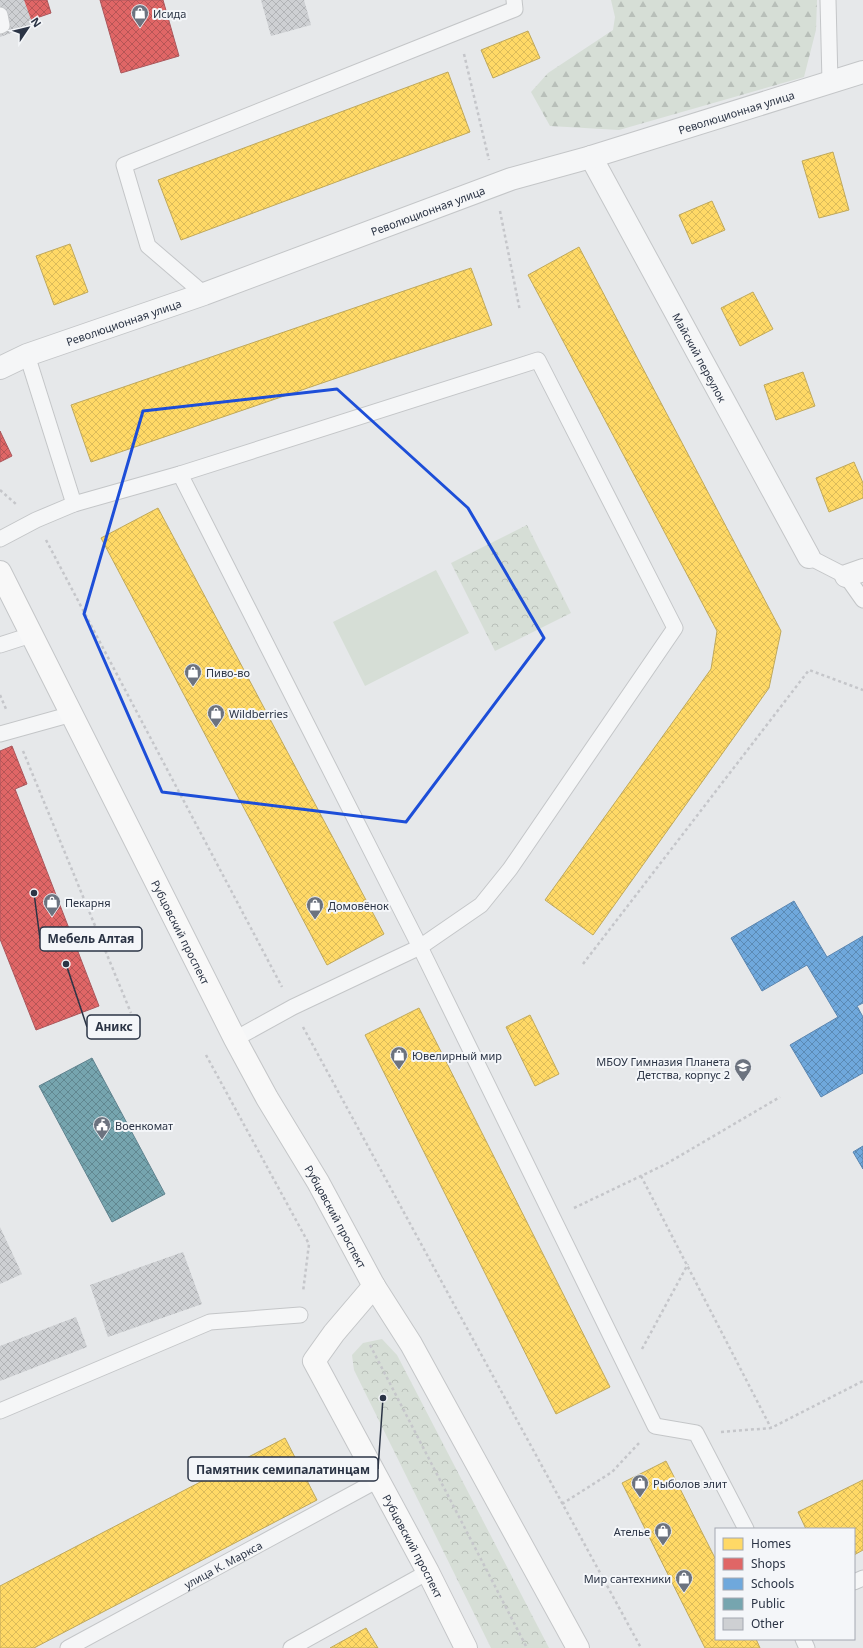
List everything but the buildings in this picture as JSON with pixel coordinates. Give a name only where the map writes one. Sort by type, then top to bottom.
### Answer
[{"type":"street","name":"Революционная улица","points":[[0,368],[27,355],[204,294],[511,179],[591,157],[863,72]]},
{"type":"street","name":"Майский переулок","points":[[591,157],[809,557]]},
{"type":"street","name":"Рубцовский проспект","points":[[0,572],[235,1039],[267,1098],[318,1182],[374,1286],[411,1344],[578,1648]]},
{"type":"street","name":"Рубцовский проспект","points":[[374,1286],[334,1333],[314,1361],[428,1572],[466,1648]]},
{"type":"lane","points":[[204,294],[148,246],[124,165],[515,9],[514,0]]},
{"type":"lane","points":[[828,0],[830,82]]},
{"type":"lane","points":[[0,16],[2,25],[0,26]]},
{"type":"lane","points":[[27,355],[74,504]]},
{"type":"lane","points":[[0,539],[36,520],[74,504],[180,474],[538,360],[675,628],[510,870],[481,905],[420,947],[293,1007],[235,1039]]},
{"type":"lane","points":[[180,474],[420,947],[656,1426],[696,1433],[745,1528]]},
{"type":"lane","points":[[809,557],[855,573],[863,600]]},
{"type":"lane","points":[[0,645],[31,635]]},
{"type":"lane","points":[[7,732],[72,714]]},
{"type":"lane","points":[[0,1411],[210,1322],[300,1314]]},
{"type":"lane","name":"улица К. Маркса","points":[[68,1648],[378,1480]]},
{"type":"lane","points":[[291,1648],[428,1572]]},
{"type":"path","points":[[36,520],[293,1007],[641,1648]]},
{"type":"path","points":[[583,964],[809,670],[863,690]]},
{"type":"path","points":[[7,732],[131,1013]]},
{"type":"path","points":[[206,1055],[309,1244],[300,1314]]},
{"type":"path","points":[[553,1218],[666,1164],[780,1097]]},
{"type":"path","points":[[641,1176],[688,1264],[771,1428]]},
{"type":"path","points":[[630,1373],[688,1264]]},
{"type":"path","points":[[370,1345],[528,1648]]},
{"type":"path","points":[[696,1433],[771,1428],[863,1381]]},
{"type":"path","points":[[562,1504],[612,1472],[656,1426]]},
{"type":"highlighted area","points":[[337,389],[468,508],[544,638],[406,822],[162,792],[84,614],[143,411]]},
{"type":"green space","points":[[611,0],[817,0],[816,30],[804,77],[619,130],[550,126],[531,92],[548,73],[613,30],[615,17]]},
{"type":"green space","points":[[527,525],[571,613],[495,651],[451,563]]},
{"type":"green space","points":[[436,570],[469,633],[365,686],[333,622]]},
{"type":"green space","points":[[382,1339],[397,1355],[549,1648],[491,1648],[354,1370],[352,1355],[363,1343]]},
{"type":"place","name":"Исида","points":[[140,28]]},
{"type":"place","name":"Пиво-во","points":[[193,687]]},
{"type":"place","name":"Wildberries","points":[[216,728]]},
{"type":"place","name":"Мебель Алтая","points":[[34,893]]},
{"type":"place","name":"Пекарня","points":[[52,917]]},
{"type":"place","name":"Домовёнок","points":[[315,920]]},
{"type":"place","name":"Аникс","points":[[66,964]]},
{"type":"place","name":"Ювелирный мир","points":[[399,1070]]},
{"type":"place","name":"МБОУ Гимназия Планета Детства, корпус 2","points":[[743,1082]]},
{"type":"place","name":"Военкомат","points":[[102,1140]]},
{"type":"place","name":"Памятник семипалатинцам","points":[[383,1398]]},
{"type":"place","name":"Рыболов элит","points":[[640,1498]]},
{"type":"place","name":"Ателье","points":[[663,1546]]},
{"type":"place","name":"Мир сантехники","points":[[684,1593]]}]
